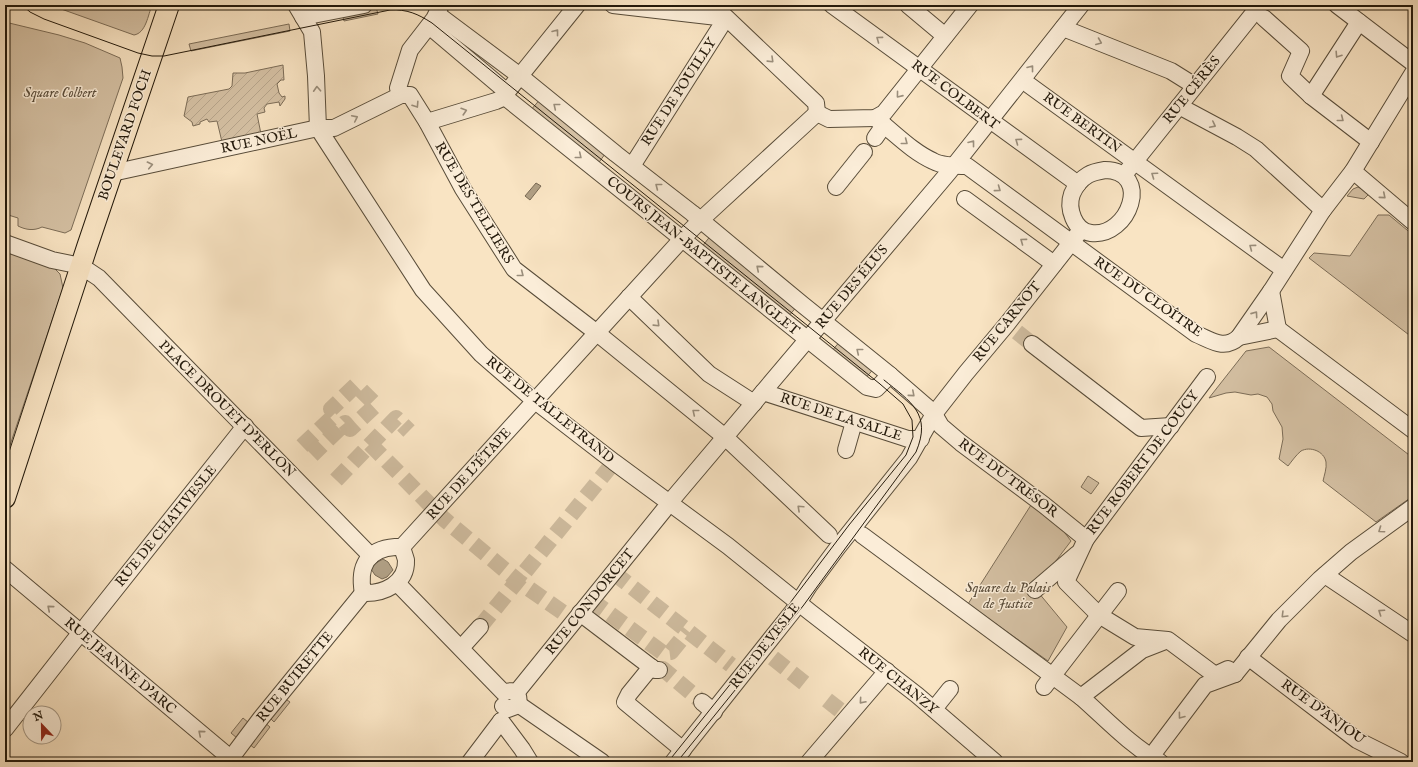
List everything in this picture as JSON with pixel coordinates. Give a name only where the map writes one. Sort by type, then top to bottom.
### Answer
[{"type":"main road","name":"BOULEVARD FOCH","points":[[5,498],[74,286],[169,5]]},
{"type":"street","points":[[318,128],[316,76],[312,32],[299,11],[364,5]]},
{"type":"street","points":[[427,122],[496,101],[506,94],[577,5]]},
{"type":"street","points":[[613,5],[726,18]]},
{"type":"street","points":[[713,5],[816,103],[818,114],[829,119],[879,121]]},
{"type":"street","name":"RUE COLBERT","points":[[832,5],[1078,184]]},
{"type":"street","points":[[908,5],[945,36]]},
{"type":"street","points":[[875,138],[879,121],[884,113],[970,5]]},
{"type":"street","name":"RUE DES ÉLUS","points":[[667,506],[823,321],[947,185],[954,166],[1081,5]]},
{"type":"street","points":[[1337,5],[1413,63]]},
{"type":"street","points":[[1257,9],[1301,51],[1290,76],[1311,96],[1371,142]]},
{"type":"street","name":"RUE CÉRÈS","points":[[1124,175],[1257,9]]},
{"type":"street","points":[[401,95],[398,88],[410,50],[436,15]]},
{"type":"street","name":"COURS JEAN-BAPTISTE LANGLET","points":[[436,15],[520,76],[701,220],[890,375],[934,414]]},
{"type":"street","name":"COURS JEAN-BAPTISTE LANGLET","points":[[436,15],[518,106],[680,242],[867,387],[876,389],[890,375]]},
{"type":"street","name":"RUE DE POUILLY","points":[[632,166],[726,18]]},
{"type":"street","points":[[1311,96],[1359,22]]},
{"type":"street","points":[[1063,28],[1171,71],[1195,86]]},
{"type":"street","points":[[1234,340],[1271,291],[1323,210],[1353,171],[1411,81]]},
{"type":"street","name":"RUE BERTIN","points":[[1029,85],[1284,270]]},
{"type":"street","points":[[518,106],[534,88]]},
{"type":"street","name":"RUE NOËL","points":[[112,173],[318,128],[334,128],[401,95]]},
{"type":"street","name":"RUE DES TELLIERS","points":[[401,95],[410,95],[427,122],[463,189],[514,269],[597,333],[725,437],[829,535]]},
{"type":"street","points":[[1179,106],[1237,137],[1256,150],[1323,210]]},
{"type":"street","name":"RUE DE L'ÉTAPE","points":[[402,547],[701,220],[818,114]]},
{"type":"street","name":"RUE DU CLOÎTRE","points":[[879,121],[914,149],[934,162],[954,166],[967,166],[1196,334],[1217,344],[1234,340]]},
{"type":"street","name":"RUE DE TALLEYRAND","points":[[318,128],[423,290],[481,354],[535,401],[614,462],[667,506],[728,546],[798,603]]},
{"type":"street","points":[[836,187],[864,152]]},
{"type":"street","points":[[1115,171],[1124,175],[1130,186],[1132,196],[1130,206],[1122,220],[1112,228],[1101,233],[1090,234],[1081,230],[1072,215],[1071,203],[1072,195],[1078,184],[1087,176],[1096,172],[1115,171]]},
{"type":"street","points":[[1353,171],[1413,222]]},
{"type":"street","points":[[965,199],[1054,264]]},
{"type":"street","name":"RUE CARNOT","points":[[921,439],[934,414],[966,372],[1012,328],[1054,264],[1081,230]]},
{"type":"street","points":[[5,243],[52,260],[81,266]]},
{"type":"street","name":"PLACE DROUET D'ERLON","points":[[81,266],[99,278],[371,556]]},
{"type":"street","points":[[1271,291],[1278,329],[1413,430]]},
{"type":"street","name":"RUE DE LA SALLE","points":[[629,297],[709,374],[758,397],[854,422],[908,439],[921,439]]},
{"type":"street","points":[[1234,340],[1278,329]]},
{"type":"street","points":[[1035,346],[1141,428],[1171,426]]},
{"type":"street","name":"RUE ROBERT DE COUCY","points":[[1084,545],[1207,377]]},
{"type":"street","name":"RUE DU TRÉSOR","points":[[934,414],[939,424],[961,443],[1044,504],[1084,545]]},
{"type":"street","points":[[846,450],[854,422]]},
{"type":"street","name":"RUE DE CHATIVESLE","points":[[5,729],[245,426]]},
{"type":"street","name":"RUE DE VESLE","points":[[678,756],[708,707],[798,603],[809,586],[857,532],[921,439]]},
{"type":"street","name":"RUE CONDORCET","points":[[470,762],[509,703],[667,506]]},
{"type":"street","points":[[857,532],[1049,681],[1081,697],[1152,760],[1205,685],[1235,674],[1279,620],[1325,575],[1351,552],[1413,507]]},
{"type":"street","points":[[1035,590],[1084,545]]},
{"type":"street","points":[[1084,545],[1066,582],[1099,615],[1135,637],[1168,640],[1215,674],[1228,669],[1235,674]]},
{"type":"street","points":[[402,547],[406,560],[404,569],[397,583],[382,591],[363,593],[361,583],[362,570],[365,563],[377,551],[385,548],[402,547]]},
{"type":"street","name":"RUE JEANNE D'ARC","points":[[5,569],[74,627],[84,629],[231,761]]},
{"type":"street","points":[[1325,575],[1413,634]]},
{"type":"street","points":[[397,583],[461,648],[509,703],[602,762]]},
{"type":"street","points":[[1049,681],[1118,591]]},
{"type":"street","name":"RUE BUIRETTE","points":[[231,761],[363,593]]},
{"type":"street","name":"RUE CHANZY","points":[[798,603],[934,709],[991,760]]},
{"type":"street","points":[[580,613],[655,668],[629,694],[625,702],[678,756]]},
{"type":"street","points":[[461,648],[480,627]]},
{"type":"street","points":[[1081,697],[1142,650],[1168,640]]},
{"type":"street","name":"RUE D'ANJOU","points":[[1248,657],[1358,740],[1401,762]]},
{"type":"street","points":[[809,762],[844,714],[887,671]]},
{"type":"street","points":[[934,709],[950,689]]},
{"type":"street","points":[[509,703],[522,749],[530,762]]},
{"type":"green space","points":[[50,5],[152,5],[144,27],[138,34],[134,35]]},
{"type":"green space","points":[[376,7],[378,14],[344,21],[342,14]]},
{"type":"green space","name":"Square Colbert","points":[[5,22],[85,43],[120,58],[123,78],[71,230],[65,233],[42,227],[30,230],[18,226],[18,218],[5,214]]},
{"type":"green space","points":[[289,24],[290,31],[191,51],[189,44]]},
{"type":"green space","points":[[283,65],[284,80],[281,80],[277,84],[279,93],[282,97],[285,96],[285,99],[280,106],[279,102],[267,104],[264,108],[265,112],[257,114],[261,134],[222,142],[217,121],[209,122],[207,119],[200,122],[200,124],[193,126],[192,122],[184,116],[188,97],[229,89],[232,86],[233,73],[245,73]]},
{"type":"green space","points":[[542,97],[608,150],[597,165],[530,111]]},
{"type":"green space","points":[[1358,187],[1370,193],[1364,199],[1347,196],[1353,189]]},
{"type":"green space","points":[[1378,215],[1389,215],[1413,235],[1413,338],[1309,258],[1314,253],[1350,256]]},
{"type":"green space","points":[[712,234],[799,304],[787,318],[700,249]]},
{"type":"green space","points":[[5,251],[54,268],[60,274],[63,288],[5,460]]},
{"type":"green space","points":[[842,339],[876,366],[864,380],[830,353]]},
{"type":"green space","points":[[1269,347],[1413,458],[1413,496],[1376,522],[1323,481],[1326,462],[1325,458],[1320,452],[1312,449],[1301,451],[1288,466],[1279,459],[1283,439],[1282,427],[1273,411],[1272,404],[1267,397],[1258,394],[1251,395],[1235,392],[1209,398],[1246,351]]},
{"type":"green space","points":[[1088,476],[1099,483],[1091,494],[1081,487]]},
{"type":"green space","name":"Square du Palais de Justice","points":[[1031,505],[1049,516],[1050,513],[1071,541],[1049,570],[1038,592],[1067,627],[1048,661],[968,604]]},
{"type":"green space","points":[[284,698],[290,702],[274,722],[269,717]]},
{"type":"green space","points":[[243,718],[249,723],[237,738],[231,733]]},
{"type":"green space","points":[[264,722],[270,727],[254,748],[248,743]]},
{"type":"shaded area","points":[[536,183],[541,186],[530,200],[525,196]]},
{"type":"shaded area","points":[[383,559],[388,562],[393,570],[387,577],[382,579],[375,575],[371,569],[376,563]]},
{"type":"tunnel","points":[[1017,332],[1032,344]]},
{"type":"tunnel","points":[[302,446],[336,414],[331,409],[356,385],[376,405],[350,429],[345,423],[312,455]]},
{"type":"tunnel","points":[[336,480],[396,418],[409,431]]},
{"type":"tunnel","points":[[370,444],[444,519],[518,581],[575,621]]},
{"type":"tunnel","points":[[480,627],[614,462]]},
{"type":"tunnel","points":[[614,573],[731,665]]},
{"type":"tunnel","points":[[591,600],[663,653],[671,652],[688,631]]},
{"type":"tunnel","points":[[773,658],[808,686]]},
{"type":"tunnel","points":[[659,670],[663,669],[702,702]]},
{"type":"tunnel","points":[[827,700],[841,711]]},
{"type":"tram line","points":[[22,5],[30,12],[44,19],[138,53],[152,56],[164,56],[390,10],[407,11],[422,17],[432,23],[903,404],[912,420],[913,437],[906,455],[849,525],[740,672],[668,762]]},
{"type":"tram line","points":[[677,762],[803,606],[916,452],[922,428],[920,418],[910,402],[884,380]]}]
